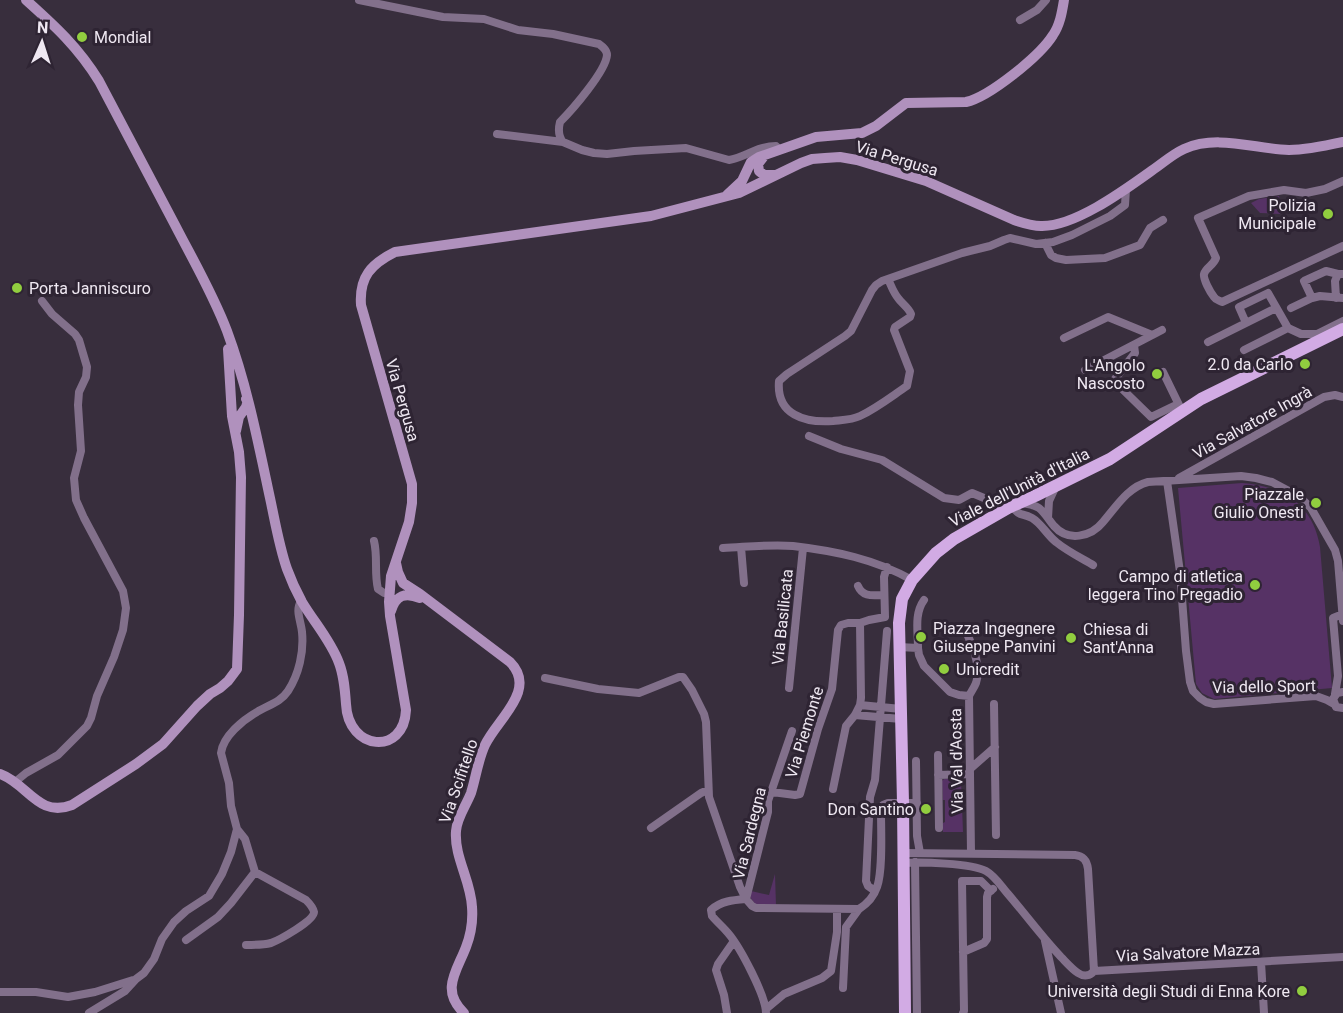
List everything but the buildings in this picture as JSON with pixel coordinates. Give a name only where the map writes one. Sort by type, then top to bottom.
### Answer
[{"type":"main road","points":[[26,0],[53,24]]},
{"type":"main road","points":[[33,0],[53,24]]},
{"type":"main road","points":[[725,197],[737,187],[752,162],[759,157],[816,137],[862,133],[876,126],[906,103],[966,102],[985,96],[1049,41],[1059,23],[1064,0]]},
{"type":"main road","name":"Via Pergusa","points":[[53,24],[74,46],[99,81],[207,286],[227,331],[248,400],[287,569],[301,601],[331,645],[339,662],[343,674],[348,719],[357,734],[373,742],[391,739],[403,729],[406,721],[405,699],[390,616],[389,590],[395,561],[409,522],[412,484],[361,305],[360,295],[366,275],[384,257],[395,252],[651,216],[753,188],[812,159],[840,157],[926,180],[1014,220],[1028,225],[1041,226],[1063,223],[1085,213],[1126,189],[1175,154],[1193,146],[1221,143],[1288,150],[1315,148],[1343,142]]},
{"type":"main road","points":[[746,173],[746,181],[753,188],[758,164],[766,155]]},
{"type":"main road","points":[[758,164],[759,171],[764,175],[778,174]]},
{"type":"main road","name":"Viale dell'Unità d'Italia","points":[[905,1013],[911,860],[903,803],[899,647],[900,605],[912,580],[945,545],[1013,506],[1041,499],[1057,485],[1110,459],[1180,407],[1343,330]]},
{"type":"main road","points":[[0,774],[15,782],[43,805],[50,808],[63,808],[72,805],[129,769],[163,744],[197,706],[220,688],[237,669],[241,477],[236,432],[233,426],[227,331]]},
{"type":"main road","points":[[232,405],[238,398],[248,400],[239,417],[236,432]]},
{"type":"main road","points":[[236,432],[245,423],[254,426]]},
{"type":"main road","points":[[395,561],[408,591]]},
{"type":"main road","points":[[389,590],[401,585],[408,591]]},
{"type":"main road","points":[[390,616],[395,602],[408,591]]},
{"type":"main road","name":"Via Scifitello","points":[[408,591],[420,594],[510,662],[520,680],[520,689],[516,698],[486,742],[471,794],[457,826],[457,848],[472,907],[468,940],[451,983],[453,997],[464,1013]]},
{"type":"street","points":[[359,0],[443,17],[484,19],[518,30],[553,34],[599,44],[605,49],[607,57],[591,86],[560,122],[558,128],[563,142]]},
{"type":"street","points":[[1020,20],[1046,0]]},
{"type":"street","points":[[497,134],[563,142],[582,150],[607,154],[686,148],[729,160],[766,146],[776,146],[780,150]]},
{"type":"street","points":[[1343,182],[1306,193],[1284,190],[1249,196],[1198,218],[1216,258],[1204,276],[1214,298],[1222,302],[1343,246]]},
{"type":"street","points":[[888,279],[894,292],[911,314],[895,327],[910,371],[908,386],[860,416],[851,419],[811,421],[794,415],[780,400],[779,381],[851,331],[876,285],[888,279],[962,253],[1010,238],[1036,244],[1053,242],[1072,235],[1110,216],[1125,205],[1126,189]]},
{"type":"street","points":[[1045,243],[1051,255],[1056,258],[1066,260],[1105,258],[1140,245],[1150,228],[1163,220]]},
{"type":"street","points":[[1291,308],[1320,296],[1340,298],[1335,281],[1341,274],[1326,271],[1304,280],[1312,298]]},
{"type":"street","points":[[1246,322],[1239,307],[1268,293],[1288,328],[1301,334],[1317,334],[1343,321]]},
{"type":"street","points":[[15,782],[58,755],[87,726],[123,630],[126,608],[123,591],[76,500],[74,478],[81,451],[79,392],[86,377],[87,367],[75,334],[52,314],[42,301]]},
{"type":"street","points":[[1208,342],[1276,308]]},
{"type":"street","points":[[1064,338],[1108,317],[1152,335]]},
{"type":"street","points":[[1244,350],[1288,328]]},
{"type":"street","points":[[1085,370],[1162,330]]},
{"type":"street","points":[[1134,345],[1135,353],[1115,382],[1151,417],[1180,407],[1162,372]]},
{"type":"street","name":"Via Salvatore Ingrà","points":[[1171,481],[1324,397],[1335,395],[1343,397]]},
{"type":"street","points":[[809,436],[842,449],[882,460],[944,498],[959,500],[972,493],[1013,506],[1017,513],[1030,516],[1035,520],[1064,548],[1093,565]]},
{"type":"street","points":[[1041,499],[1048,518],[1054,526],[1065,534],[1077,536],[1096,530],[1129,492],[1140,484],[1241,476],[1272,482],[1300,497],[1311,508],[1335,550],[1343,621]]},
{"type":"street","name":"Via dello Sport","points":[[1171,481],[1186,651],[1193,691],[1206,702],[1214,704],[1316,696],[1334,704]]},
{"type":"street","points":[[374,541],[377,553],[378,589],[384,593],[389,590]]},
{"type":"street","name":"Via Basilicata","points":[[723,548],[792,546],[848,555],[887,567],[912,580]]},
{"type":"street","points":[[741,547],[744,583]]},
{"type":"street","name":"Via Basilicata","points":[[789,688],[803,548]]},
{"type":"street","points":[[833,789],[846,726],[860,705],[860,624],[885,617],[884,577],[887,567]]},
{"type":"street","points":[[858,586],[864,594],[884,595]]},
{"type":"street","points":[[924,600],[917,620],[919,655],[924,666],[950,692],[969,696]]},
{"type":"street","points":[[89,1013],[125,991],[147,969],[162,939],[174,922],[205,899],[213,890],[227,864],[237,829],[221,749],[225,741],[242,723],[255,713],[277,702],[291,686],[301,656],[302,632],[298,605],[301,601]]},
{"type":"street","points":[[1343,614],[1333,618],[1339,693],[1333,699],[1336,707],[1343,708],[1343,717]]},
{"type":"street","name":"Via Piemonte","points":[[772,792],[800,794],[832,689],[838,630],[841,625],[848,623],[860,624]]},
{"type":"street","points":[[875,891],[866,882],[870,797],[875,780],[887,631]]},
{"type":"street","name":"Via Val d'Aosta","points":[[968,636],[974,650],[978,676],[969,696],[971,853]]},
{"type":"street","points":[[899,647],[918,648]]},
{"type":"street","points":[[545,678],[598,689],[639,693],[680,676],[683,677],[699,702],[706,722],[709,797],[746,899],[717,904],[711,910],[712,916],[729,933],[747,964],[764,1000],[766,1011]]},
{"type":"street","points":[[994,704],[996,835]]},
{"type":"street","points":[[860,705],[901,714]]},
{"type":"street","points":[[855,715],[880,718],[901,714]]},
{"type":"street","name":"Via Sardegna","points":[[792,731],[768,801],[768,812],[746,899],[756,908],[859,909]]},
{"type":"street","points":[[938,775],[970,772],[994,747]]},
{"type":"street","points":[[938,755],[939,828]]},
{"type":"street","points":[[911,860],[922,853],[917,836],[916,761]]},
{"type":"street","points":[[651,828],[708,790]]},
{"type":"street","points":[[843,988],[846,927],[859,909],[868,902],[878,886],[881,809],[884,804],[917,803]]},
{"type":"street","points":[[237,829],[245,839],[255,872],[306,900],[312,906],[314,913],[312,918],[301,926],[272,942],[246,945]]},
{"type":"street","name":"Via Salvatore Mazza","points":[[911,860],[922,853],[1075,855],[1082,857],[1086,860],[1089,869],[1095,971],[1343,957]]},
{"type":"street","points":[[911,860],[963,866],[988,872],[1045,940],[1079,974],[1091,975],[1095,971]]},
{"type":"street","points":[[911,860],[916,1013]]},
{"type":"street","points":[[186,940],[218,917],[255,872]]},
{"type":"street","points":[[963,1013],[962,880],[981,881],[991,891]]},
{"type":"street","points":[[963,952],[984,943],[987,939],[987,897],[999,884]]},
{"type":"street","points":[[766,1011],[784,994],[822,978],[831,971],[837,932],[837,909]]},
{"type":"street","points":[[1045,940],[1061,1013]]},
{"type":"street","points":[[727,1013],[716,970],[734,942]]},
{"type":"street","points":[[1261,962],[1264,1013]]},
{"type":"street","points":[[0,992],[36,992],[68,997],[95,992],[136,979]]},
{"type":"shaded area","points":[[1279,196],[1285,206],[1280,214],[1260,213],[1251,203],[1259,199]]},
{"type":"shaded area","name":"Campo di atletica leggera Tino Pregadio","points":[[1242,483],[1271,488],[1283,493],[1294,500],[1311,520],[1320,547],[1332,688],[1214,699],[1202,693],[1196,684],[1178,488]]},
{"type":"shaded area","points":[[961,779],[963,832],[943,832],[945,800],[943,800],[942,781]]},
{"type":"shaded area","points":[[775,874],[776,906],[755,904],[750,897],[751,891],[769,895]]},
{"type":"place","name":"Mondial","points":[[82,37]]},
{"type":"place","name":"Polizia Municipale","points":[[1328,214]]},
{"type":"place","name":"Porta Janniscuro","points":[[17,288]]},
{"type":"place","name":"2.0 da Carlo","points":[[1305,364]]},
{"type":"place","name":"L'Angolo Nascosto","points":[[1157,374]]},
{"type":"place","name":"Piazzale Giulio Onesti","points":[[1316,503]]},
{"type":"place","name":"Campo di atletica leggera Tino Pregadio","points":[[1255,585]]},
{"type":"place","name":"Piazza Ingegnere Giuseppe Panvini","points":[[921,637]]},
{"type":"place","name":"Chiesa di Sant'Anna","points":[[1071,638]]},
{"type":"place","name":"Unicredit","points":[[944,669]]},
{"type":"place","name":"Don Santino","points":[[926,809]]},
{"type":"place","name":"Università degli Studi di Enna Kore","points":[[1302,991]]}]
